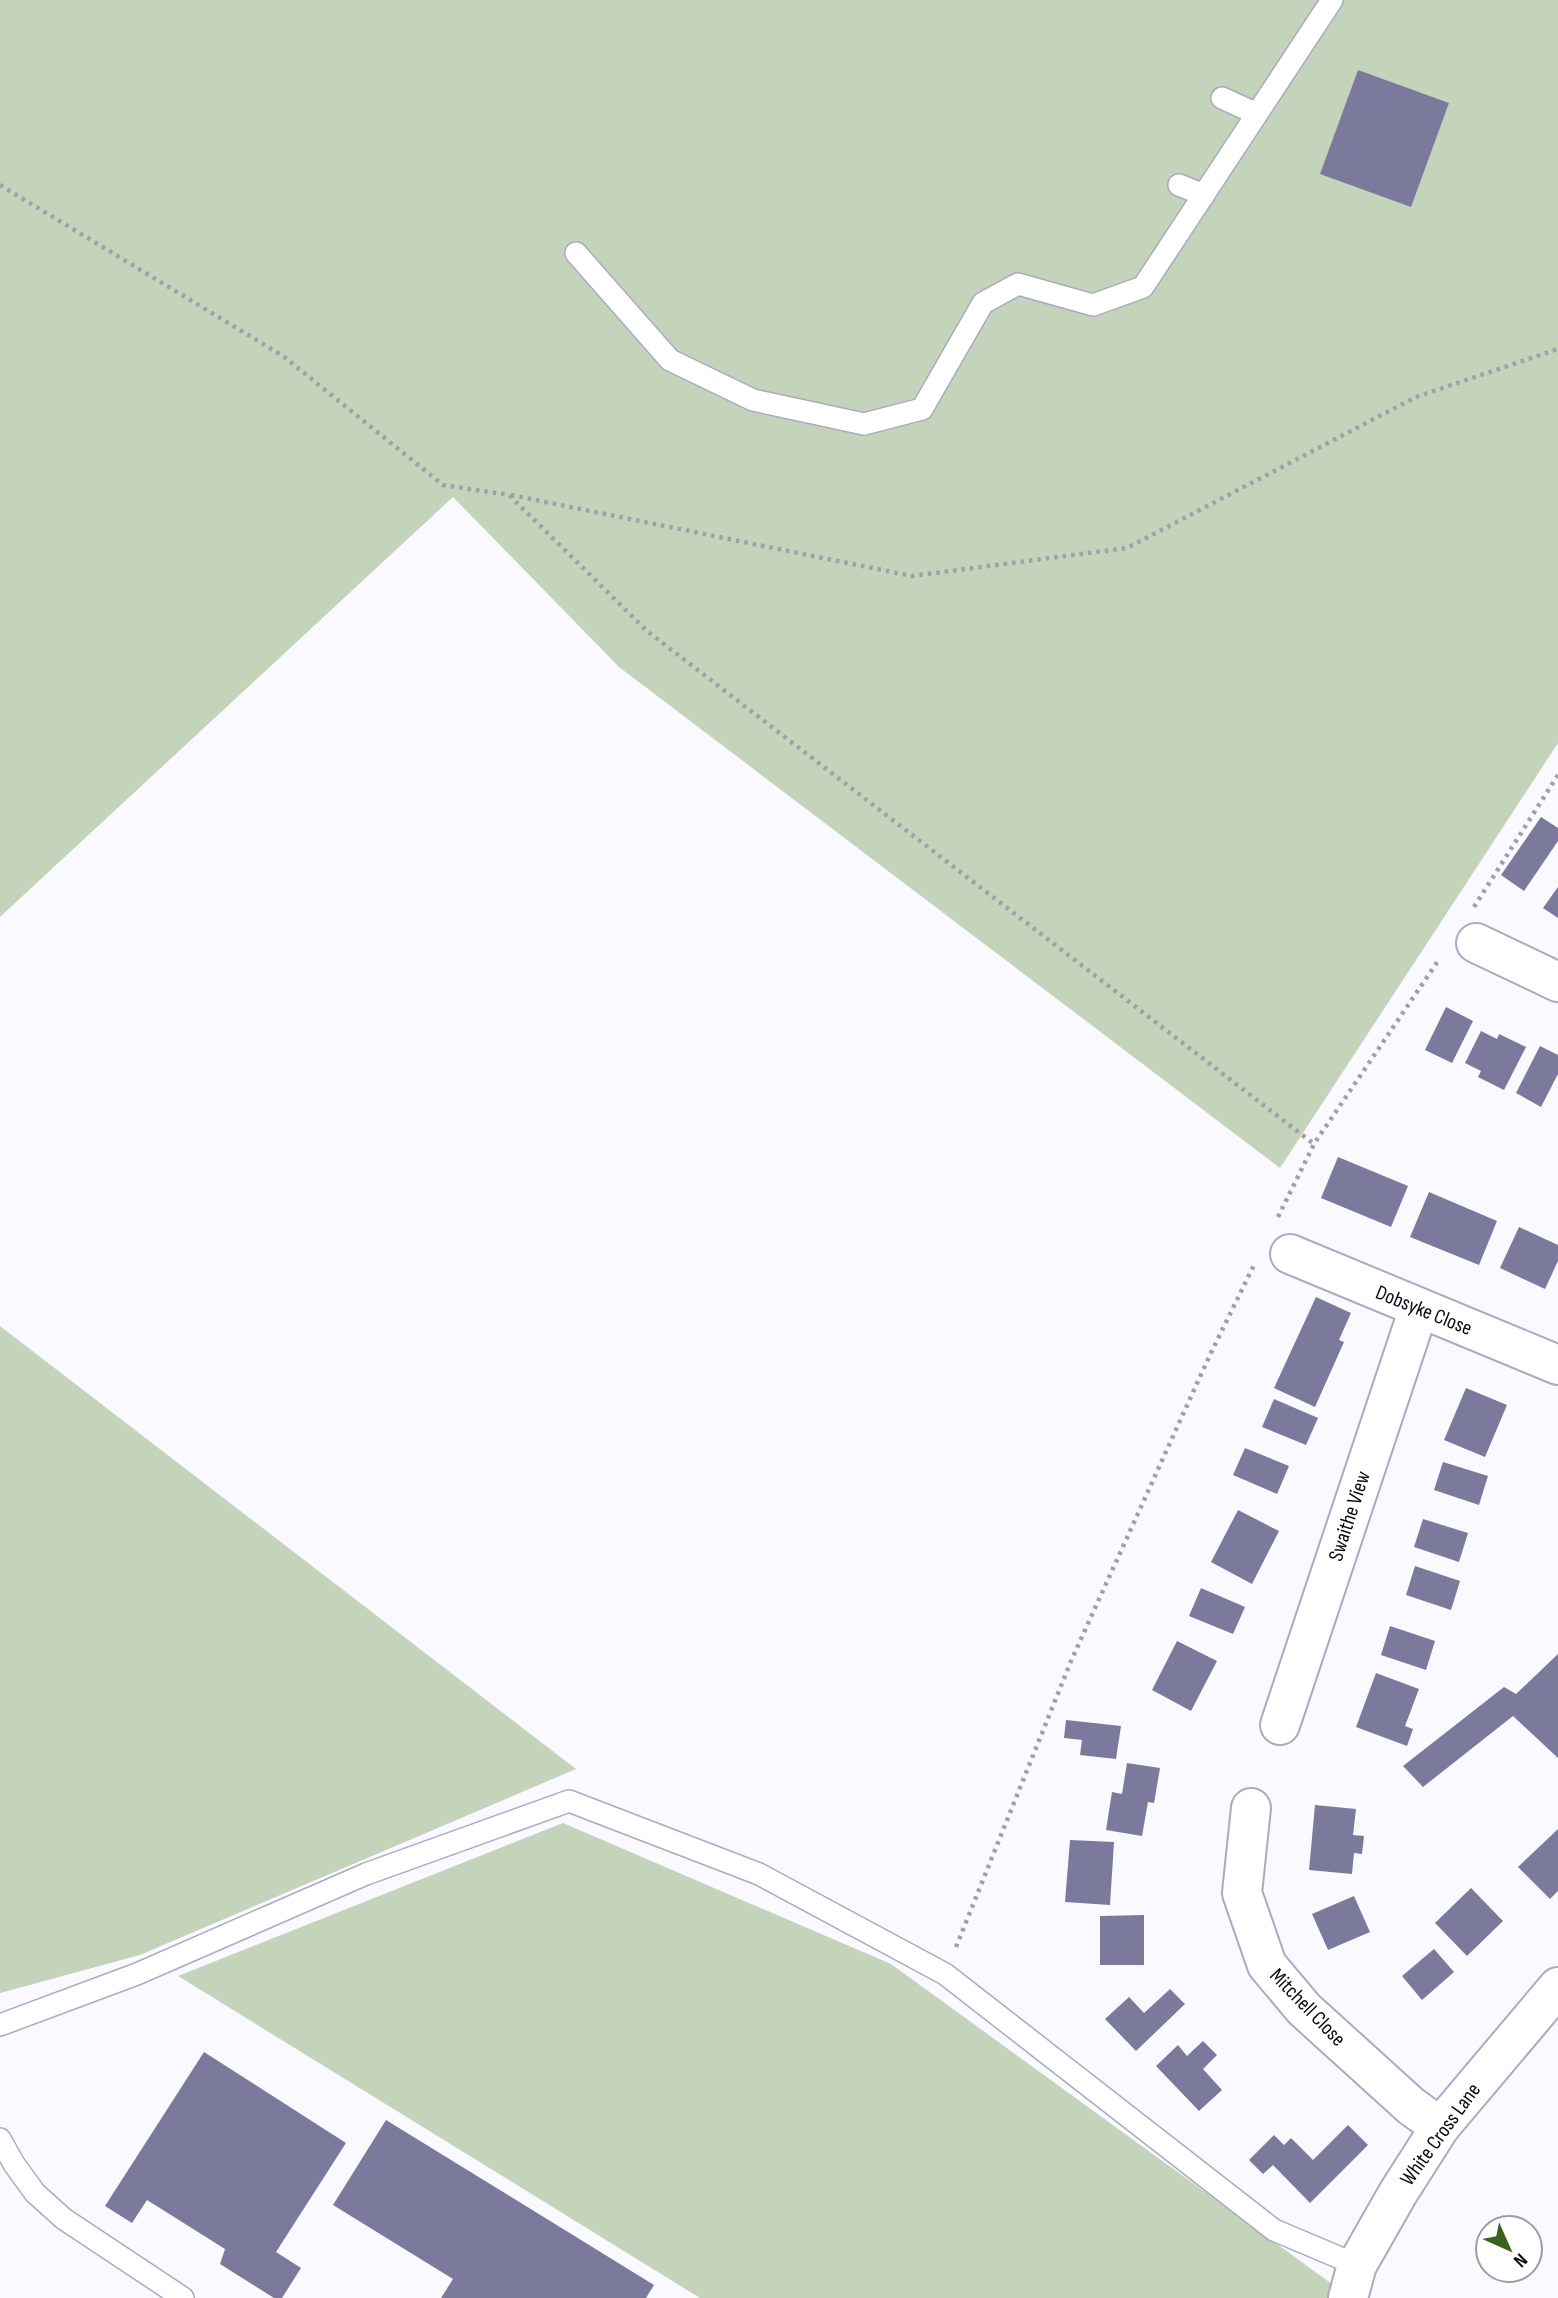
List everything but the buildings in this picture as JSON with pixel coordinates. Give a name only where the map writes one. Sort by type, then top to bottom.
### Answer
[{"type":"street","points":[[1464,935],[1558,982]]},
{"type":"street","name":"Dobsyke Close","points":[[1274,1255],[1419,1308],[1558,1365]]},
{"type":"street","name":"Swaithe View","points":[[1280,1726],[1419,1308]]},
{"type":"street","name":"Mitchell Close","points":[[1251,1808],[1242,1893],[1267,1965],[1304,2009],[1412,2106],[1440,2127]]},
{"type":"street","name":"White Cross Lane","points":[[1353,2281],[1398,2193],[1440,2127],[1558,1987]]},
{"type":"lane","points":[[576,253],[670,360],[753,400],[864,425],[922,409],[983,303],[1017,284],[1093,305],[1143,287],[1332,0]]},
{"type":"lane","points":[[1222,98],[1257,114]]},
{"type":"lane","points":[[1179,185],[1204,195]]},
{"type":"lane","points":[[0,2025],[137,1974],[366,1874],[569,1801],[759,1874],[945,1974],[1274,2230],[1353,2281]]},
{"type":"lane","points":[[0,2139],[13,2164],[34,2193],[64,2219],[183,2298]]},
{"type":"path","points":[[0,185],[283,356],[443,485],[509,495],[912,576],[1127,548],[1416,397],[1558,349]]},
{"type":"path","points":[[509,495],[647,631],[1314,1144]]},
{"type":"path","points":[[1277,1219],[1314,1144],[1464,935],[1558,775]]},
{"type":"path","points":[[945,1974],[1071,1661],[1209,1357],[1274,1255]]},
{"type":"green space","points":[[0,0],[1558,0],[1558,743],[1280,1168],[619,667],[453,497],[0,917]]},
{"type":"green space","points":[[0,1326],[576,1769],[140,1955],[0,1993]]},
{"type":"green space","points":[[563,1823],[891,1964],[1336,2287],[1333,2298],[700,2298],[178,1976]]}]
